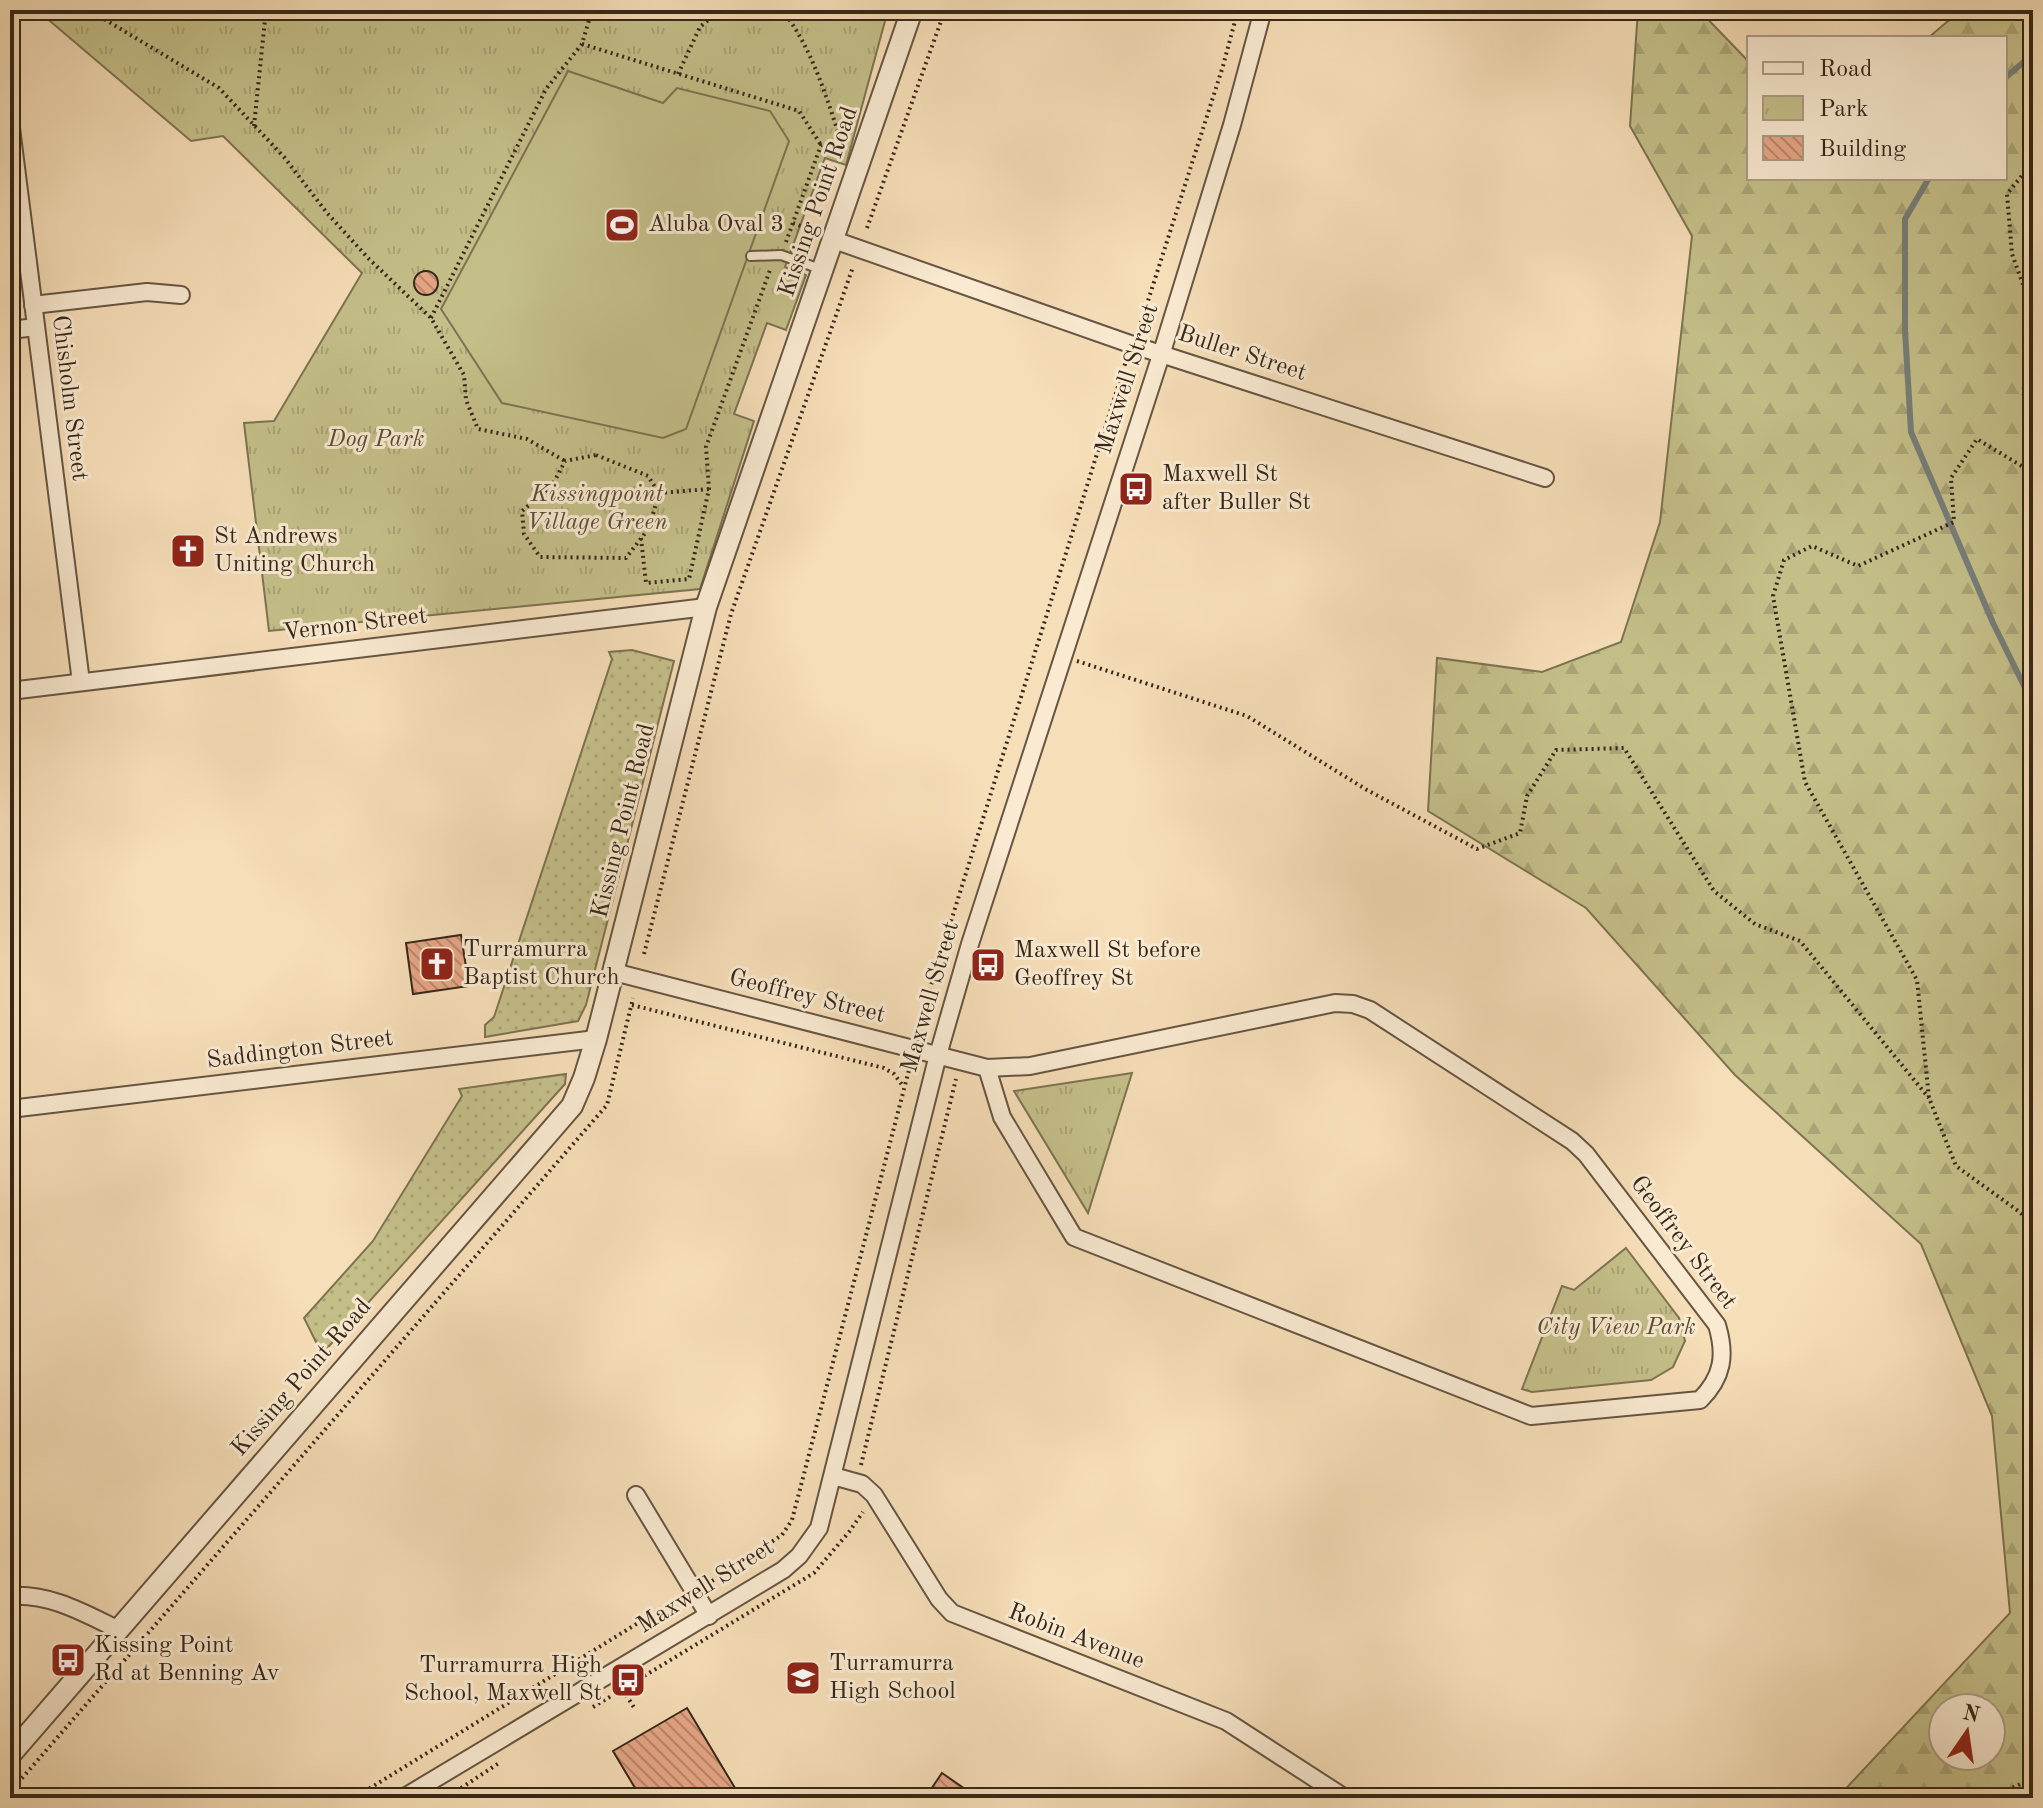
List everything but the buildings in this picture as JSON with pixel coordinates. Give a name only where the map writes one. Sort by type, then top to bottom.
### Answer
[{"type":"street","name":"Kissing Point Road","points":[[10,1755],[572,1106],[584,1078],[614,972],[706,607],[824,270],[828,238],[912,10]]},
{"type":"street","name":"Maxwell Street","points":[[403,1798],[783,1570],[799,1556],[819,1528],[938,1055],[970,944],[1162,352],[1232,125],[1263,10]]},
{"type":"street","name":"Chisholm Street","points":[[10,120],[81,682]]},
{"type":"street","name":"Buller Street","points":[[828,238],[1133,345],[1545,478]]},
{"type":"street","points":[[33,305],[147,292],[181,295]]},
{"type":"street","points":[[10,330],[36,327]]},
{"type":"street","name":"Vernon Street","points":[[10,691],[706,607]]},
{"type":"street","name":"Geoffrey Street","points":[[614,972],[987,1068],[1030,1066],[1335,1003],[1353,1004],[1370,1010],[1572,1141],[1586,1154],[1717,1325],[1724,1348],[1721,1371],[1713,1387],[1700,1400],[1531,1416],[1074,1237],[1002,1117],[987,1068]]},
{"type":"street","name":"Saddington Street","points":[[10,1109],[596,1039]]},
{"type":"street","name":"Robin Avenue","points":[[833,1476],[862,1484],[874,1495],[939,1599],[952,1613],[1226,1721],[1345,1798]]},
{"type":"street","points":[[636,1495],[709,1616]]},
{"type":"street","points":[[10,1596],[53,1600],[119,1630]]},
{"type":"lane","points":[[751,256],[781,255],[824,270]]},
{"type":"path","points":[[89,10],[219,88],[284,157],[337,225],[431,318],[464,375],[466,400],[478,429],[527,439],[565,461],[596,455],[648,476],[659,493],[649,528],[626,558],[540,557],[524,534],[522,511],[552,486],[565,461]]},
{"type":"path","points":[[254,126],[266,10]]},
{"type":"path","points":[[431,318],[546,89],[582,44],[592,10]]},
{"type":"path","points":[[678,74],[700,27],[720,10]]},
{"type":"path","points":[[782,10],[793,24],[826,95],[842,144],[821,145]]},
{"type":"path","points":[[867,228],[945,10]]},
{"type":"path","points":[[1138,332],[1238,10]]},
{"type":"path","points":[[582,44],[799,111],[821,145]]},
{"type":"path","points":[[641,538],[646,583],[689,579],[709,489],[706,447],[769,270],[781,255],[821,145]]},
{"type":"path","points":[[2033,162],[2007,194],[2012,254],[2033,312]]},
{"type":"path","points":[[793,223],[828,238]]},
{"type":"path","points":[[644,954],[731,614],[853,267]]},
{"type":"path","points":[[2033,334],[2023,393],[2033,406]]},
{"type":"path","points":[[10,357],[22,356]]},
{"type":"path","points":[[917,1030],[1127,359]]},
{"type":"path","points":[[2033,467],[2025,468],[1977,439],[1951,478],[1954,522],[1858,566],[1812,546],[1784,560],[1773,596],[1805,782],[1917,980],[1929,1098],[1956,1166],[2021,1213],[2033,1230]]},
{"type":"path","points":[[659,493],[709,489]]},
{"type":"path","points":[[1063,656],[1247,716],[1367,790],[1477,849],[1520,833],[1527,796],[1556,750],[1624,748],[1714,891],[1755,924],[1800,941],[1929,1098]]},
{"type":"path","points":[[10,1792],[607,1105],[633,998]]},
{"type":"path","points":[[631,1005],[884,1068],[894,1074],[905,1088]]},
{"type":"path","points":[[712,1581],[782,1535],[792,1520],[910,1066]]},
{"type":"path","points":[[861,1465],[956,1079]]},
{"type":"path","points":[[857,1264],[869,1267]]},
{"type":"path","points":[[354,1798],[679,1597]]},
{"type":"path","points":[[623,1690],[635,1709]]},
{"type":"path","points":[[1991,1798],[2033,1778]]},
{"type":"green space","points":[[37,10],[888,10],[846,165],[825,158],[785,267],[806,275],[786,330],[767,323],[734,414],[754,421],[700,589],[269,631],[244,423],[274,421],[362,273],[223,136],[191,141]]},
{"type":"green space","points":[[1638,10],[1699,10],[1747,60],[1747,180],[2007,180],[2007,36],[1930,36],[1961,10],[2033,10],[2033,1798],[1837,1798],[1927,1702],[1927,1772],[2007,1772],[2007,1692],[1936,1692],[2010,1613],[1992,1416],[1921,1244],[1735,1075],[1586,908],[1428,811],[1437,658],[1542,672],[1621,642],[1660,522],[1692,236],[1630,126]]},
{"type":"green space","name":"Aluba Oval 3","points":[[568,71],[663,103],[677,88],[770,111],[789,141],[686,429],[663,438],[502,403],[441,309]]},
{"type":"green space","points":[[632,650],[674,661],[586,1005],[578,1021],[485,1037],[485,1025],[494,1017],[612,659],[609,652]]},
{"type":"green space","points":[[1132,1073],[1088,1213],[1014,1091]]},
{"type":"green space","points":[[566,1074],[565,1084],[322,1354],[304,1318],[373,1241],[462,1096],[459,1089]]},
{"type":"green space","name":"City View Park","points":[[1626,1248],[1679,1318],[1685,1341],[1673,1367],[1651,1380],[1532,1392],[1522,1389],[1562,1286],[1574,1290]]},
{"type":"waterway","points":[[2007,76],[2033,54]]},
{"type":"waterway","points":[[1928,180],[1905,219],[1905,330],[1911,432],[1993,623],[2033,704]]},
{"type":"place","name":"Aluba Oval 3","points":[[622,225]]},
{"type":"place","name":"Maxwell St after Buller St","points":[[1136,489]]},
{"type":"place","name":"St Andrews Uniting Church","points":[[188,551]]},
{"type":"place","name":"Turramurra Baptist Church","points":[[437,964]]},
{"type":"place","name":"Maxwell St before Geoffrey St","points":[[988,965]]},
{"type":"place","name":"Kissing Point Rd at Benning Av","points":[[68,1660]]},
{"type":"place","name":"Turramurra High School","points":[[803,1678]]},
{"type":"place","name":"Turramurra High School, Maxwell St","points":[[628,1680]]},
{"type":"park label","name":"Dog Park","points":[[376,440]]},
{"type":"park label","name":"Kissingpoint Village Green","points":[[597,509]]}]
